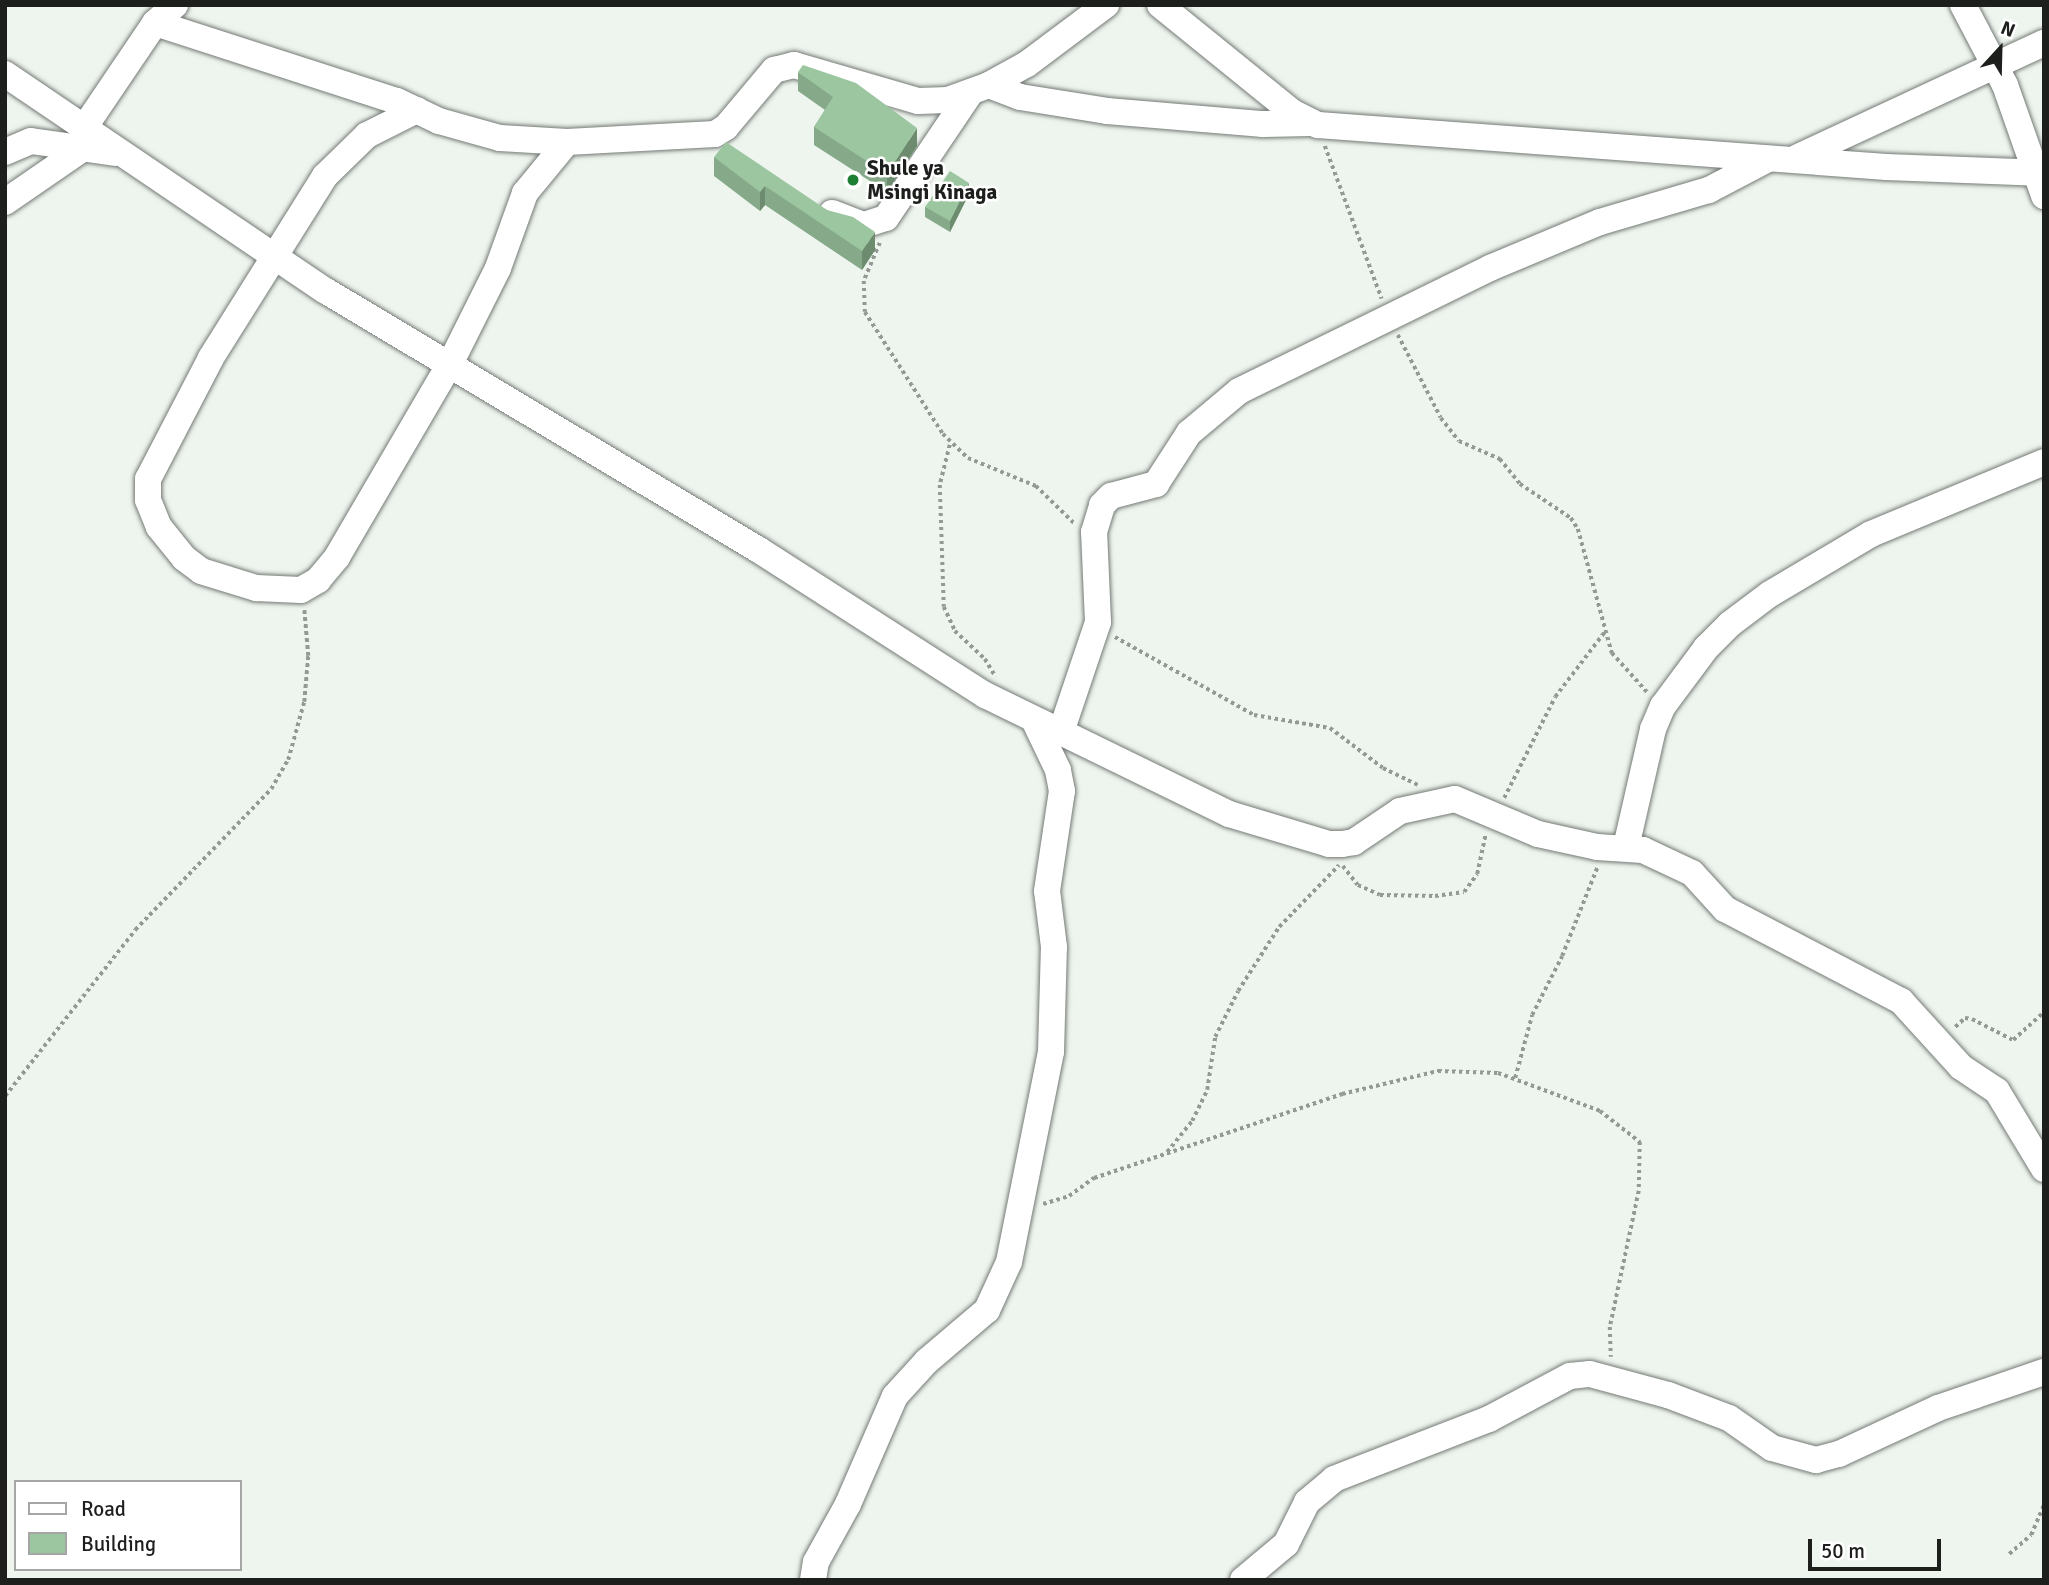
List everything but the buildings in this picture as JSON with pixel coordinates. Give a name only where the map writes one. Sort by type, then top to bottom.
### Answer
[{"type":"street","points":[[715,134],[782,67],[802,66],[932,103],[980,89],[1027,64],[1106,5]]},
{"type":"street","points":[[1160,5],[1314,124]]},
{"type":"street","points":[[980,89],[1108,111],[1200,121],[1314,124],[1768,159],[1797,157],[2041,181],[1995,66],[1963,5]]},
{"type":"street","points":[[5,202],[83,139],[168,10],[439,121],[500,138],[567,142],[715,134],[741,154]]},
{"type":"street","points":[[1797,157],[2044,43]]},
{"type":"street","points":[[5,74],[83,139],[123,155],[326,290],[452,362],[1006,705],[1229,814],[1335,854],[1400,811],[1455,799],[1538,834],[1643,850],[1692,873],[1725,909],[1901,1000],[1961,1068],[1997,1091],[2044,1169]]},
{"type":"street","points":[[815,203],[858,224],[873,224],[886,218],[980,89]]},
{"type":"street","points":[[417,110],[368,135],[351,148],[325,176],[272,254],[181,410],[148,479],[148,500],[172,545],[201,571],[256,588],[301,590],[337,557],[452,362],[498,268],[518,207],[567,142]]},
{"type":"street","points":[[5,152],[31,141],[83,139]]},
{"type":"street","points":[[1061,732],[1098,621],[1094,532],[1102,505],[1111,496],[1156,484],[1189,433],[1239,391],[1389,317],[1588,227],[1709,190],[1768,159]]},
{"type":"street","points":[[1620,847],[1653,729],[1663,706],[1706,648],[1770,594],[1871,534],[2044,462]]},
{"type":"street","points":[[813,1580],[816,1562],[848,1504],[895,1396],[927,1361],[993,1301],[1023,1208],[1051,1052],[1054,947],[1046,891],[1062,791],[1058,770],[1034,720]]},
{"type":"street","points":[[1243,1580],[1286,1544],[1307,1502],[1334,1479],[1489,1419],[1570,1376],[1590,1374],[1625,1383],[1729,1418],[1793,1458],[1816,1460],[1862,1444],[1938,1408],[2044,1372]]},
{"type":"path","points":[[1314,124],[1389,317],[1451,432],[1471,448],[1500,459],[1520,484],[1571,519],[1578,529],[1604,633],[1623,668],[1663,706]]},
{"type":"path","points":[[886,218],[878,254],[864,281],[865,312],[950,444],[1049,496],[1095,547]]},
{"type":"path","points":[[950,444],[940,485],[944,607],[955,631],[992,668],[1006,705]]},
{"type":"path","points":[[5,1096],[135,930],[271,789],[288,760],[304,702],[308,656],[301,590]]},
{"type":"path","points":[[1098,621],[1156,663],[1254,715],[1330,727],[1383,768],[1424,787]]},
{"type":"path","points":[[1166,1154],[1192,1121],[1207,1090],[1215,1037],[1238,990],[1279,927],[1335,854],[1358,885],[1380,895],[1435,896],[1464,892],[1477,874],[1478,854],[1493,814],[1555,697],[1604,633]]},
{"type":"path","points":[[1515,1078],[1532,1015],[1562,956],[1587,884],[1620,847]]},
{"type":"path","points":[[1938,1044],[1965,1018],[2013,1040],[2044,1012]]},
{"type":"path","points":[[1023,1208],[1069,1196],[1094,1178],[1414,1075],[1459,1070],[1515,1078],[1600,1111],[1640,1142],[1639,1191],[1610,1327],[1610,1355],[1625,1383]]},
{"type":"path","points":[[2009,1554],[2032,1535],[2044,1504]]},
{"type":"place","name":"Shule ya Msingi Kinaga","points":[[853,180]]}]
